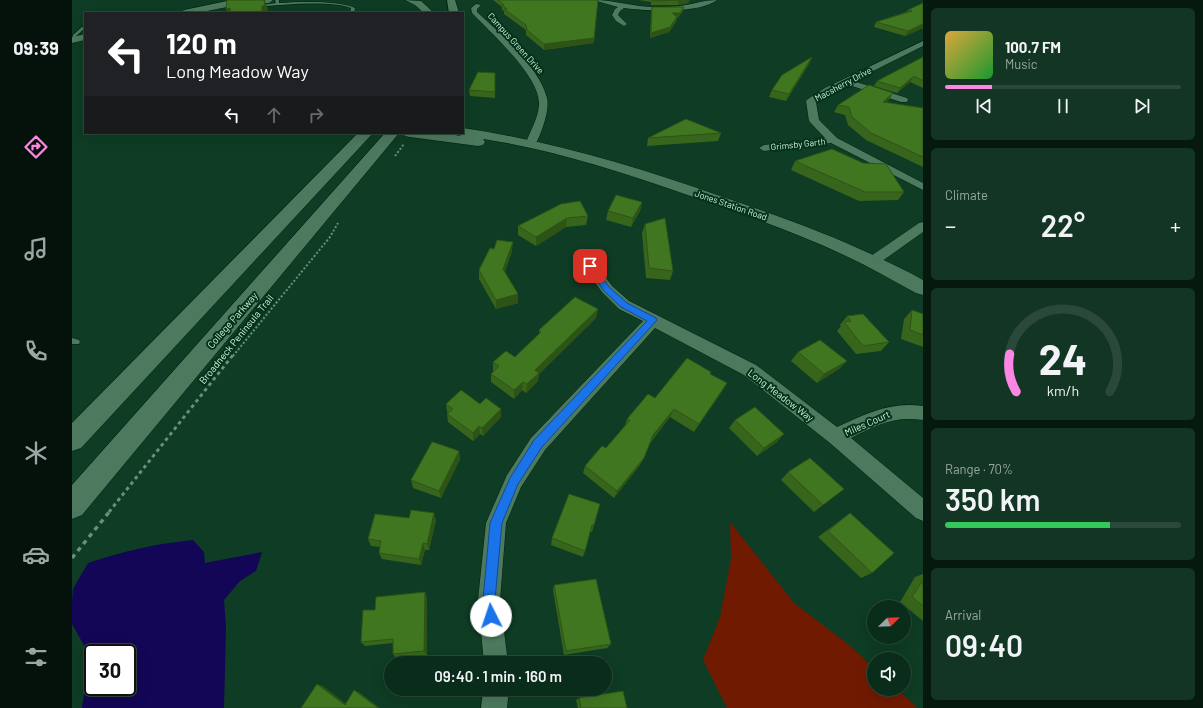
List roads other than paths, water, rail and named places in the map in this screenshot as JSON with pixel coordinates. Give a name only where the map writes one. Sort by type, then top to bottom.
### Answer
[{"type":"main road","points":[[188,12],[224,4],[269,0]]},
{"type":"main road","points":[[408,0],[418,3],[432,11]]},
{"type":"main road","points":[[451,0],[454,12]]},
{"type":"main road","points":[[72,40],[84,37]]},
{"type":"main road","points":[[464,124],[491,135]]},
{"type":"main road","name":"Jones Station Road","points":[[464,132],[491,135],[531,143],[584,156],[637,172],[763,215],[814,235],[873,261],[923,288]]},
{"type":"main road","points":[[72,440],[365,134]]},
{"type":"main road","name":"College Parkway","points":[[72,506],[391,134]]},
{"type":"main road","name":"Jones Station Road","points":[[419,134],[504,145],[531,143]]},
{"type":"street","points":[[596,0],[623,6],[676,7],[704,4],[714,0]]},
{"type":"street","name":"Campus Green Drive","points":[[478,5],[474,8],[474,12],[536,80],[542,95],[543,110],[531,143]]},
{"type":"street","points":[[623,6],[617,10],[615,15],[618,20],[624,24]]},
{"type":"street","name":"Macsherry Drive","points":[[923,43],[847,82],[828,90],[811,101],[814,120],[833,140],[923,187]]},
{"type":"street","points":[[913,48],[923,51]]},
{"type":"street","points":[[847,82],[904,100]]},
{"type":"street","name":"Grimsby Garth","points":[[764,148],[833,140]]},
{"type":"street","points":[[873,261],[923,226]]},
{"type":"street","name":"Long Meadow Way","points":[[590,266],[607,289],[624,305],[750,370],[836,437],[923,511]]},
{"type":"street","points":[[495,656],[489,600],[496,523],[514,481],[538,444],[653,320]]},
{"type":"street","name":"Miles Court","points":[[836,437],[890,412],[911,410],[923,413]]},
{"type":"street","points":[[494,708],[495,696]]},
{"type":"lane","points":[[255,6],[277,2],[324,0],[350,4],[353,8],[352,12]]},
{"type":"lane","points":[[72,40],[74,36],[83,28],[78,28]]}]
